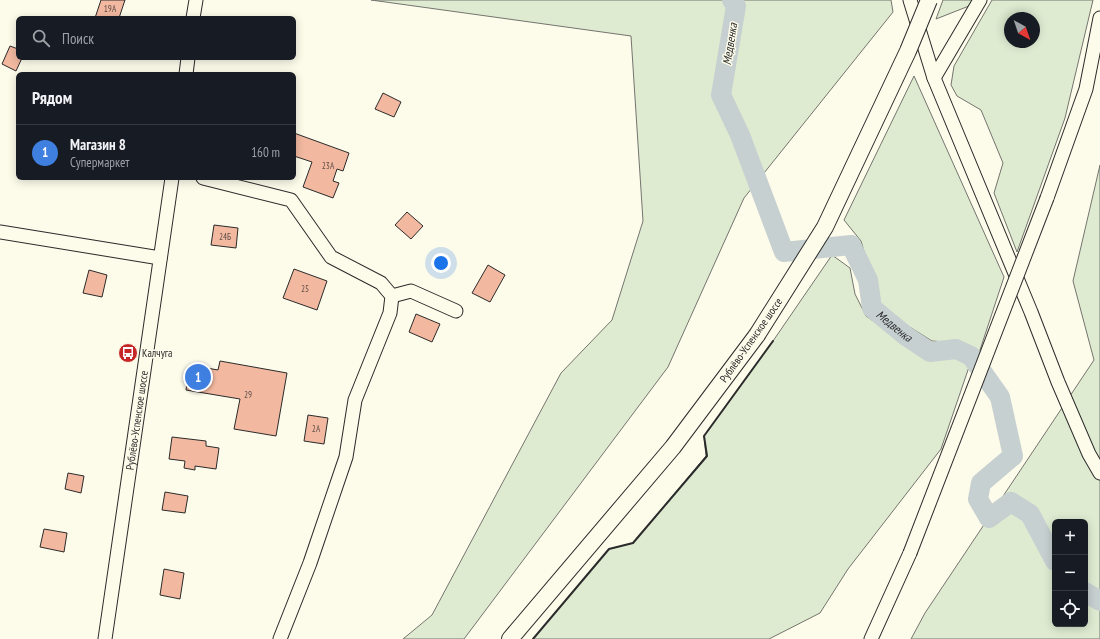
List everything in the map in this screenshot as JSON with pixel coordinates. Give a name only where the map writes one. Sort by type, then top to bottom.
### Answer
[{"type":"main road","name":"Рублёво-Успенское шоссе","points":[[510,639],[673,447],[757,335],[825,227],[908,51],[928,0]]},
{"type":"street","points":[[193,16],[196,0]]},
{"type":"street","points":[[910,0],[934,78],[1031,312],[1058,382],[1089,454],[1100,473]]},
{"type":"street","points":[[934,78],[980,0]]},
{"type":"street","points":[[871,639],[910,553],[1047,198],[1086,89],[1100,18]]},
{"type":"street","points":[[186,72],[188,60]]},
{"type":"street","name":"Рублёво-Успенское шоссе","points":[[105,639],[172,180]]},
{"type":"street","points":[[211,180],[291,200],[331,257],[381,283],[392,296],[390,313],[355,400],[346,457],[310,563],[280,639]]},
{"type":"street","points":[[0,232],[160,258]]},
{"type":"street","points":[[392,296],[411,291],[456,311]]},
{"type":"green space","points":[[371,0],[891,0],[893,12],[744,198],[668,367],[464,639],[403,639],[432,615],[561,373],[612,320],[643,221],[631,36]]},
{"type":"green space","points":[[943,0],[972,0],[969,6],[936,19]]},
{"type":"green space","points":[[992,0],[1093,0],[1065,118],[1017,252],[994,193],[1003,163],[981,110],[957,96],[951,85],[954,66]]},
{"type":"green space","points":[[914,76],[1004,277],[979,353],[960,343],[932,341],[881,309],[861,241],[844,220]]},
{"type":"green space","points":[[1100,165],[1100,639],[911,639],[925,613],[1094,360],[1073,281]]},
{"type":"green space","points":[[832,255],[850,268],[855,294],[866,316],[928,359],[957,357],[969,367],[941,449],[848,569],[820,613],[769,639],[533,639],[609,549],[633,543],[706,456],[704,436],[773,341]]},
{"type":"building","points":[[101,0],[125,0],[120,16],[96,16]]},
{"type":"building","points":[[10,46],[16,48],[16,60],[21,60],[16,71],[2,64]]},
{"type":"building","points":[[383,93],[401,102],[394,117],[375,109]]},
{"type":"building","points":[[296,134],[349,153],[343,171],[337,169],[333,181],[339,183],[333,198],[303,187],[312,162],[296,157]]},
{"type":"building","points":[[407,212],[423,226],[411,239],[395,225]]},
{"type":"building","points":[[214,225],[238,228],[236,248],[211,245]]},
{"type":"building","points":[[488,265],[505,275],[490,302],[472,293]]},
{"type":"building","points":[[294,269],[327,281],[317,310],[283,298]]},
{"type":"building","points":[[89,270],[107,275],[102,297],[83,293]]},
{"type":"building","points":[[416,314],[440,324],[432,342],[409,332]]},
{"type":"building","points":[[220,361],[287,373],[276,436],[234,429],[240,399],[186,390],[190,365],[218,370]]},
{"type":"building","points":[[308,415],[328,418],[324,444],[304,441]]},
{"type":"building","points":[[172,437],[206,441],[206,446],[219,448],[216,469],[195,466],[195,470],[184,468],[185,461],[169,459]]},
{"type":"building","points":[[68,473],[84,476],[81,493],[65,489]]},
{"type":"building","points":[[165,492],[188,496],[185,513],[162,510]]},
{"type":"building","points":[[44,529],[67,533],[64,552],[40,547]]},
{"type":"building","points":[[164,569],[184,573],[180,599],[160,595]]},
{"type":"waterway","name":"Медвенка","points":[[732,0],[736,6],[721,95],[740,135],[784,252],[851,245],[868,280],[872,308],[906,336],[930,352],[956,349],[971,356],[1000,397],[1013,456],[981,483],[978,499],[989,518],[1011,502],[1030,514],[1052,555]]},
{"type":"waterway","name":"Медвенка","points":[[1088,594],[1100,601]]},
{"type":"wall","points":[[533,639],[609,549],[633,543],[707,456],[704,436],[773,341]]},
{"type":"place","name":"Калчуга","points":[[128,353]]},
{"type":"place","name":"Магазин 8","points":[[198,377]]}]
